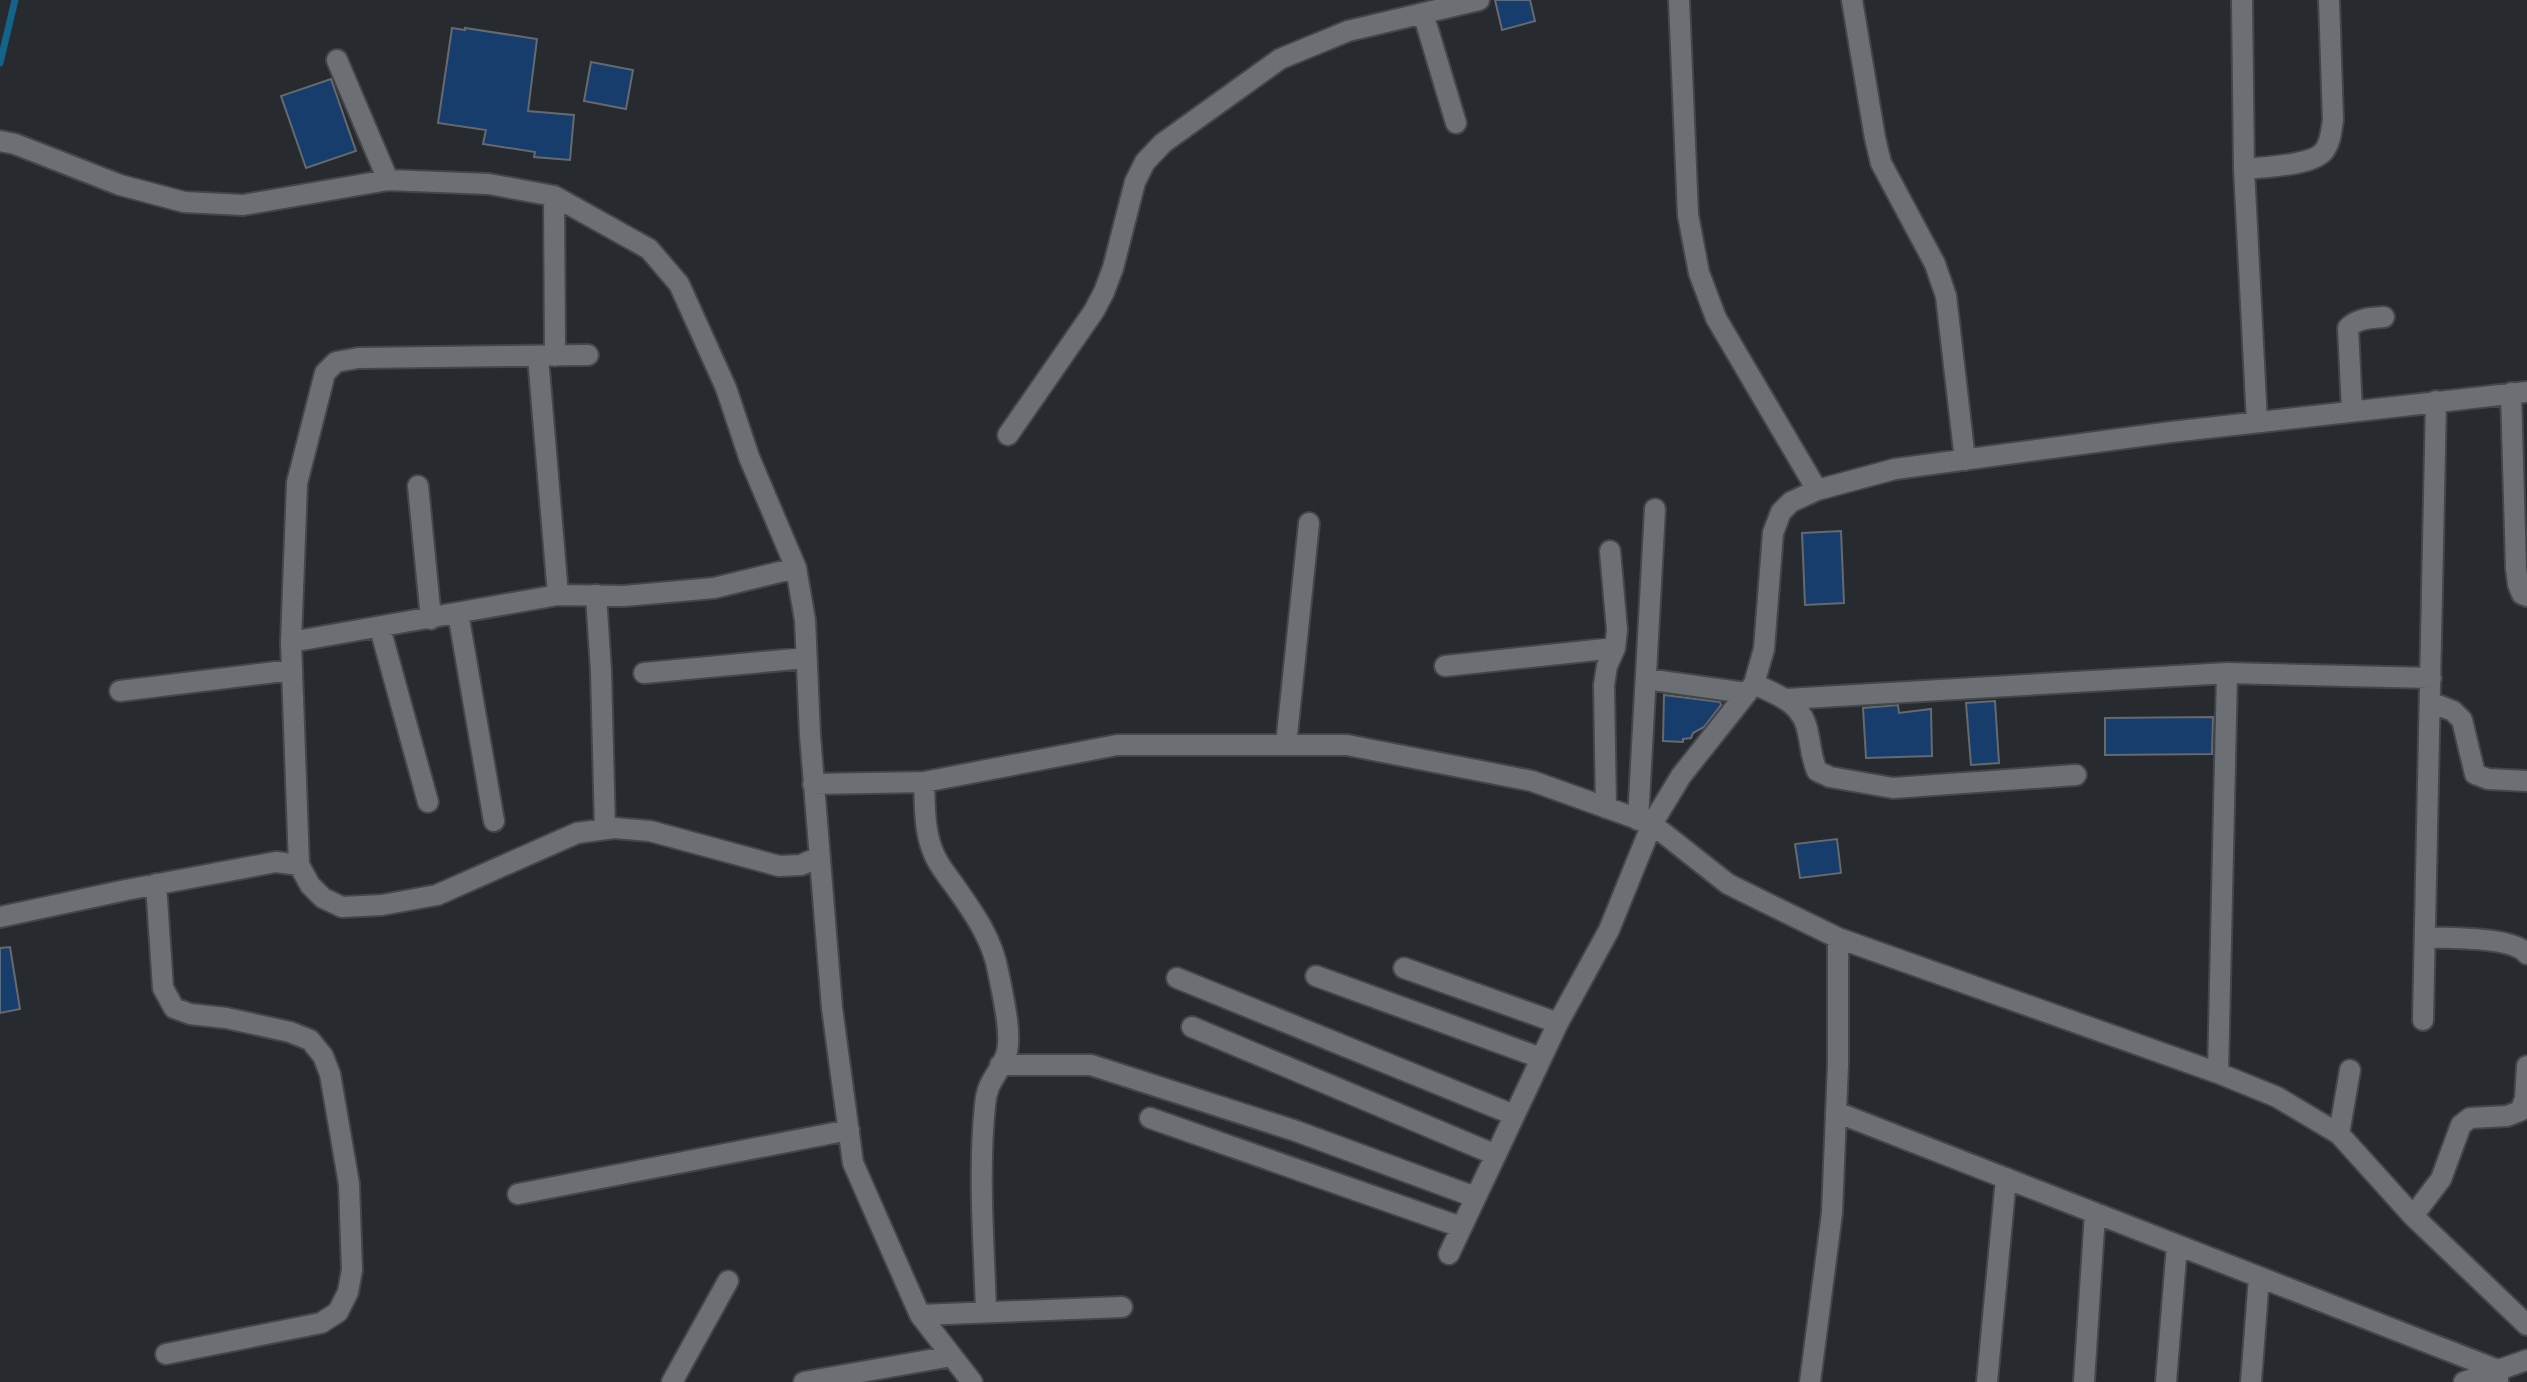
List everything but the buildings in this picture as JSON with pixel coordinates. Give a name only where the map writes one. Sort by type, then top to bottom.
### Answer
[{"type":"street","points":[[1008,435],[1094,311],[1113,268],[1135,182],[1145,162],[1163,143],[1280,59],[1348,31],[1479,0]]},
{"type":"street","points":[[1679,0],[1688,215],[1699,273],[1716,318],[1817,490]]},
{"type":"street","points":[[1852,0],[1881,163],[1935,264],[1946,296],[1965,460]]},
{"type":"street","points":[[2242,0],[2244,169],[2257,422]]},
{"type":"street","points":[[2244,169],[2309,161],[2323,154],[2330,140],[2333,120],[2329,0]]},
{"type":"street","points":[[1423,13],[1456,123]]},
{"type":"street","points":[[337,60],[388,180]]},
{"type":"street","points":[[8,143],[120,185],[184,202],[243,205],[388,180],[489,184],[554,196],[649,249],[679,284],[726,388],[749,457],[796,568],[805,620],[813,784],[832,1008],[853,1163],[920,1315],[972,1382]]},
{"type":"street","points":[[554,196],[546,357],[558,595]]},
{"type":"street","points":[[2352,411],[2348,328],[2369,318],[2384,317]]},
{"type":"street","points":[[588,355],[358,358],[336,362],[325,373],[297,483],[291,642],[299,865],[310,885],[323,898],[342,907],[382,905],[437,895],[577,833],[605,829],[650,831],[779,866],[801,865],[819,857]]},
{"type":"street","points":[[1645,822],[1750,688],[1764,649],[1773,533],[1781,512],[1791,502],[1817,490],[1895,469],[2519,392],[2516,568],[2518,584],[2522,594],[2527,596]]},
{"type":"street","points":[[2423,1020],[2436,401]]},
{"type":"street","points":[[418,486],[431,619]]},
{"type":"street","points":[[1449,1254],[1558,1023],[1609,930],[1645,822],[1646,679],[1655,509]]},
{"type":"street","points":[[1286,745],[1309,523]]},
{"type":"street","points":[[1606,808],[1604,685],[1617,630],[1610,551]]},
{"type":"street","points":[[291,642],[558,595],[652,594],[714,588],[796,568]]},
{"type":"street","points":[[596,595],[605,829]]},
{"type":"street","points":[[458,613],[494,821]]},
{"type":"street","points":[[380,628],[428,802]]},
{"type":"street","points":[[1445,666],[1615,648]]},
{"type":"street","points":[[644,673],[806,658]]},
{"type":"street","points":[[120,691],[292,670]]},
{"type":"street","points":[[1646,679],[1750,688],[1787,699],[2227,673],[2431,678]]},
{"type":"street","points":[[2218,1073],[2227,673]]},
{"type":"street","points":[[1787,699],[1802,712],[1817,771],[1830,777],[1893,788],[2076,775]]},
{"type":"street","points":[[2430,702],[2453,711],[2462,720],[2475,774],[2488,779],[2527,781]]},
{"type":"street","points":[[813,784],[924,782],[1117,745],[1347,745],[1532,781],[1645,822],[1728,884],[1838,938],[2218,1073],[2277,1097],[2339,1134],[2413,1216],[2527,1325]]},
{"type":"street","points":[[924,782],[926,822],[932,850],[981,923],[991,945],[998,967],[1008,1042],[1006,1055],[988,1084],[985,1103],[981,1177],[986,1312]]},
{"type":"street","points":[[0,917],[276,862],[299,865]]},
{"type":"street","points":[[156,884],[163,988],[174,1008],[190,1014],[226,1018],[290,1032],[310,1040],[323,1056],[330,1074],[349,1184],[352,1270],[348,1292],[338,1312],[321,1323],[166,1354]]},
{"type":"street","points":[[2425,937],[2510,943],[2527,954]]},
{"type":"street","points":[[1810,1382],[1832,1213],[1838,938]]},
{"type":"street","points":[[1404,968],[1558,1023]]},
{"type":"street","points":[[1316,976],[1541,1058]]},
{"type":"street","points":[[1177,978],[1514,1115]]},
{"type":"street","points":[[1192,1027],[1496,1155]]},
{"type":"street","points":[[1000,1065],[1091,1065],[1296,1131],[1475,1197]]},
{"type":"street","points":[[2413,1216],[2441,1179],[2461,1125],[2470,1118],[2507,1116],[2520,1111],[2525,1099],[2527,1066]]},
{"type":"street","points":[[2339,1134],[2350,1070]]},
{"type":"street","points":[[1836,1112],[2259,1277],[2498,1376]]},
{"type":"street","points":[[1150,1118],[1461,1227]]},
{"type":"street","points":[[518,1194],[849,1130]]},
{"type":"street","points":[[1987,1382],[2006,1178]]},
{"type":"street","points":[[2084,1382],[2095,1213]]},
{"type":"street","points":[[2166,1382],[2177,1245]]},
{"type":"street","points":[[2251,1382],[2259,1277]]},
{"type":"street","points":[[672,1382],[728,1281]]},
{"type":"street","points":[[920,1315],[1122,1307]]},
{"type":"street","points":[[804,1382],[952,1356]]},
{"type":"street","points":[[2464,1382],[2498,1376],[2527,1360]]},
{"type":"waterway","points":[[0,63],[15,0]]}]
